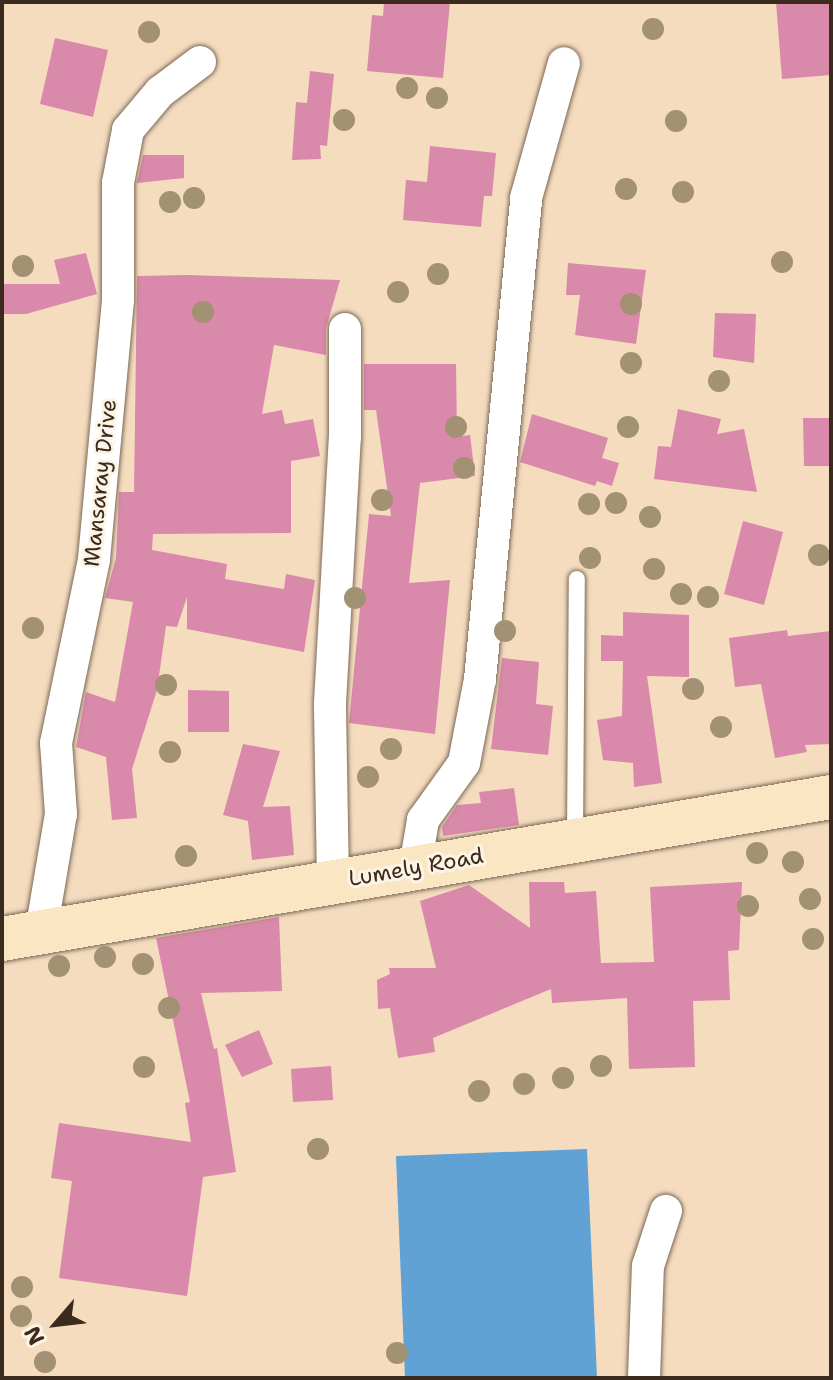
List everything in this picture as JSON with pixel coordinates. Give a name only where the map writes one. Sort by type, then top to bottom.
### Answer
[{"type":"street","name":"Mansaray Drive","points":[[22,936],[61,814],[56,743],[94,559],[118,300],[120,169],[128,130],[160,92],[200,62]]},
{"type":"street","points":[[415,867],[423,820],[457,778],[467,749],[509,417],[526,198],[564,63]]},
{"type":"street","points":[[333,881],[330,703],[345,437],[345,329]]},
{"type":"street","name":"Lumely Road","points":[[22,936],[831,797]]},
{"type":"street","points":[[644,1378],[648,1266],[666,1211]]},
{"type":"lane","points":[[575,841],[577,579]]},
{"type":"water","points":[[587,1149],[597,1378],[405,1378],[396,1156]]},
{"type":"building","points":[[384,2],[450,2],[443,78],[367,71],[372,15],[383,16]]},
{"type":"building","points":[[776,2],[831,2],[831,75],[782,79]]},
{"type":"building","points":[[55,38],[108,50],[93,117],[40,104]]},
{"type":"building","points":[[310,71],[334,74],[327,146],[320,145],[321,159],[292,160],[296,102],[307,103]]},
{"type":"building","points":[[430,146],[496,153],[492,196],[484,196],[481,227],[403,220],[406,180],[427,182]]},
{"type":"building","points":[[143,155],[184,155],[184,178],[137,183]]},
{"type":"building","points":[[86,253],[97,294],[26,314],[2,314],[2,284],[60,284],[54,260]]},
{"type":"building","points":[[568,263],[646,270],[636,344],[575,335],[580,295],[566,295]]},
{"type":"building","points":[[137,276],[340,280],[326,328],[326,355],[274,345],[262,414],[282,410],[285,424],[313,419],[320,456],[291,461],[291,533],[153,534],[152,550],[227,564],[225,579],[284,589],[286,574],[315,580],[304,652],[187,629],[187,597],[177,627],[166,626],[157,690],[132,769],[137,818],[112,820],[106,757],[76,747],[86,692],[115,702],[133,602],[105,598],[116,558],[119,492],[134,492]]},
{"type":"building","points":[[715,313],[756,314],[754,363],[713,357]]},
{"type":"building","points":[[364,364],[456,364],[457,437],[470,435],[475,476],[420,483],[409,583],[450,580],[435,734],[349,723],[369,514],[391,516],[376,410],[364,410]]},
{"type":"building","points":[[678,409],[721,419],[717,434],[744,429],[757,492],[654,479],[658,446],[671,447]]},
{"type":"building","points":[[532,414],[608,438],[602,458],[619,463],[612,486],[597,481],[595,486],[520,462]]},
{"type":"building","points":[[803,418],[831,418],[831,466],[804,466]]},
{"type":"building","points":[[743,521],[783,532],[764,605],[724,594]]},
{"type":"building","points":[[623,612],[689,615],[689,677],[647,676],[662,783],[634,787],[633,763],[603,760],[597,720],[622,716],[623,661],[601,661],[601,635],[623,636]]},
{"type":"building","points":[[787,630],[788,636],[831,631],[831,744],[805,745],[807,752],[775,758],[761,684],[735,687],[729,638]]},
{"type":"building","points":[[502,658],[539,662],[536,704],[553,706],[548,755],[491,749]]},
{"type":"building","points":[[188,690],[229,691],[229,732],[188,732]]},
{"type":"building","points":[[243,744],[280,751],[263,807],[290,806],[294,855],[252,860],[248,821],[223,815]]},
{"type":"building","points":[[514,788],[519,825],[443,836],[442,827],[457,805],[481,803],[479,792]]},
{"type":"building","points":[[529,882],[564,882],[565,893],[596,891],[601,963],[654,962],[650,887],[742,882],[739,950],[728,951],[730,1000],[693,1001],[695,1067],[629,1069],[627,998],[552,1003],[551,989],[433,1038],[435,1052],[398,1058],[390,1008],[378,1009],[377,980],[390,974],[389,968],[436,968],[420,901],[469,885],[530,928]]},
{"type":"building","points":[[279,917],[282,991],[201,993],[214,1049],[217,1048],[236,1172],[203,1177],[187,1296],[59,1278],[72,1181],[51,1178],[59,1123],[191,1142],[185,1103],[190,1102],[156,938]]},
{"type":"building","points":[[259,1030],[273,1064],[242,1077],[225,1045]]},
{"type":"building","points":[[331,1066],[333,1100],[293,1102],[291,1069]]}]
